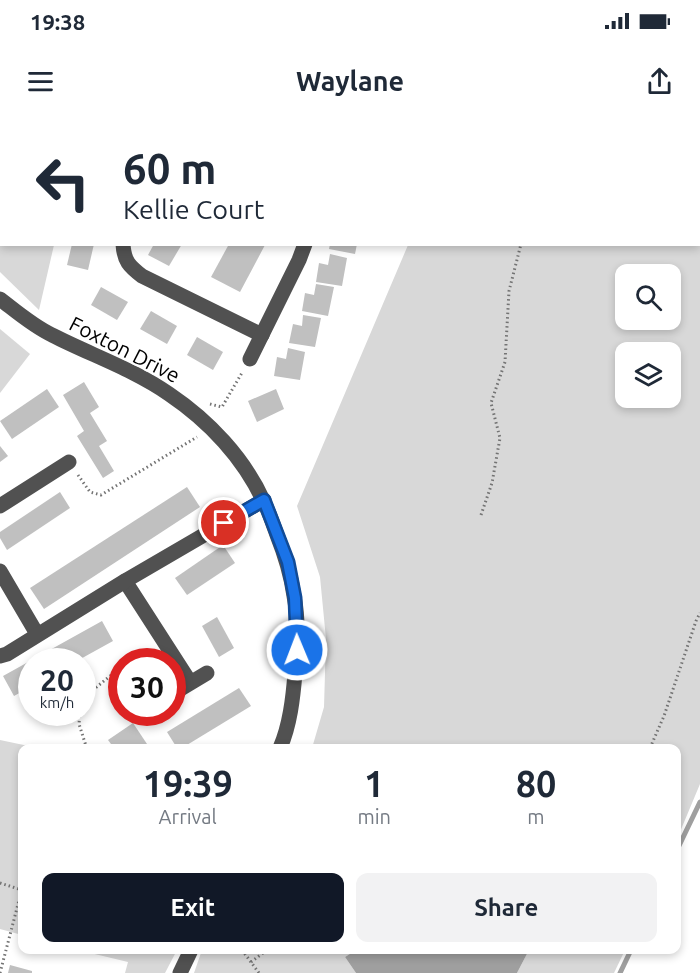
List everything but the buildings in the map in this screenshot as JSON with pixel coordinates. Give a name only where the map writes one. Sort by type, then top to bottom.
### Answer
[{"type":"street","points":[[123,246],[127,262],[141,276],[262,335]]},
{"type":"street","points":[[250,359],[304,246]]},
{"type":"street","name":"Foxton Drive","points":[[0,299],[51,335],[137,374],[168,393],[196,413],[222,439],[243,465],[264,500],[288,562],[295,598],[297,650],[294,686],[290,714],[282,744]]},
{"type":"street","points":[[0,506],[69,462]]},
{"type":"street","points":[[0,656],[7,654],[125,581],[264,500]]},
{"type":"street","points":[[0,571],[37,634]]},
{"type":"street","points":[[125,581],[190,682]]},
{"type":"street","points":[[186,685],[207,673]]},
{"type":"street","points":[[180,973],[189,954]]},
{"type":"path","points":[[481,515],[492,483],[500,438],[491,403],[505,362],[509,291],[520,246]]},
{"type":"path","points":[[196,413],[204,403],[222,407],[250,359]]},
{"type":"path","points":[[69,462],[90,492],[101,495],[202,433]]},
{"type":"path","points":[[652,744],[664,716],[700,613]]},
{"type":"path","points":[[96,688],[108,678]]},
{"type":"path","points":[[81,726],[85,744]]},
{"type":"path","points":[[0,883],[18,889]]},
{"type":"path","points":[[0,973],[18,905]]},
{"type":"path","points":[[245,954],[259,973]]},
{"type":"path","points":[[251,962],[262,954]]},
{"type":"shaded area","points":[[0,246],[54,246],[39,310],[0,272]]},
{"type":"shaded area","points":[[408,246],[700,246],[700,784],[681,829],[681,744],[313,744],[324,707],[326,639],[320,577],[297,506]]},
{"type":"shaded area","points":[[0,329],[30,354],[0,393]]},
{"type":"shaded area","points":[[0,740],[19,744],[18,934],[0,929]]},
{"type":"shaded area","points":[[95,954],[175,954],[165,973],[125,973],[128,962]]},
{"type":"shaded area","points":[[201,954],[350,954],[345,957],[356,973],[194,973]]},
{"type":"shaded area","points":[[350,954],[527,954],[517,973],[356,973],[345,957]]},
{"type":"shaded area","points":[[527,954],[623,954],[614,973],[517,973]]},
{"type":"waterway","points":[[681,842],[700,802]]},
{"type":"waterway","points":[[620,973],[629,954]]},
{"type":"route","points":[[224,523],[264,500],[288,562],[295,598],[297,650]]}]
